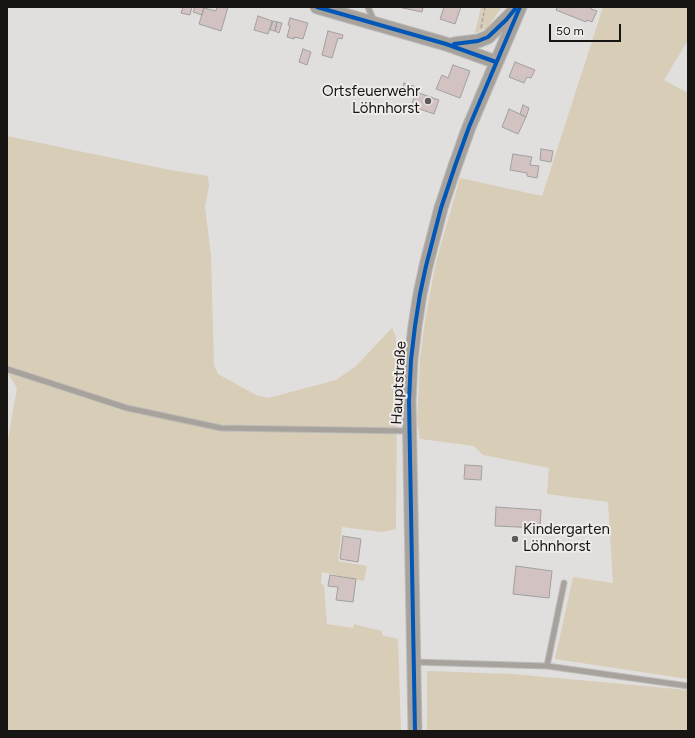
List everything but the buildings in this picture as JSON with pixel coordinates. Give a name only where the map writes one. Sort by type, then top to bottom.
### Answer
[{"type":"street","points":[[317,7],[446,44],[496,62]]},
{"type":"street","points":[[446,44],[461,44],[478,41],[488,37],[519,7]]},
{"type":"street","name":"Hauptstraße","points":[[415,731],[409,432],[411,360],[415,326],[423,280],[441,208],[469,127],[519,7]]},
{"type":"lane","points":[[368,7],[375,24]]},
{"type":"lane","points":[[7,369],[127,408],[221,428],[409,432]]},
{"type":"lane","points":[[547,666],[564,583]]},
{"type":"lane","points":[[414,662],[547,666],[688,686]]},
{"type":"path","points":[[478,41],[485,7]]},
{"type":"shaded area","points":[[481,7],[502,7],[487,28],[475,33]]},
{"type":"shaded area","points":[[603,7],[688,7],[688,40],[664,80],[688,93],[688,679],[555,659],[573,577],[613,583],[608,502],[547,494],[549,468],[483,455],[474,446],[420,439],[417,422],[420,359],[425,320],[436,262],[460,178],[542,196]]},
{"type":"shaded area","points":[[7,136],[165,169],[208,176],[209,186],[205,207],[211,256],[214,365],[218,374],[256,395],[268,398],[336,380],[356,366],[392,328],[396,337],[397,386],[396,529],[382,532],[342,527],[338,561],[367,566],[364,581],[322,572],[321,584],[324,585],[327,624],[353,628],[354,624],[382,631],[382,635],[398,639],[401,731],[7,731],[7,445],[17,388],[7,372]]},
{"type":"shaded area","points":[[427,671],[513,674],[688,690],[688,731],[427,731]]},
{"type":"cycle path","points":[[317,7],[446,44],[496,62]]},
{"type":"cycle path","points":[[415,731],[409,401],[411,360],[415,326],[426,266],[441,208],[469,127],[520,7]]},
{"type":"cycle path","points":[[454,44],[478,41],[488,37],[515,9]]},
{"type":"place","name":"Ortsfeuerwehr Löhnhorst","points":[[428,101]]},
{"type":"place","name":"Kindergarten Löhnhorst","points":[[515,539]]}]
